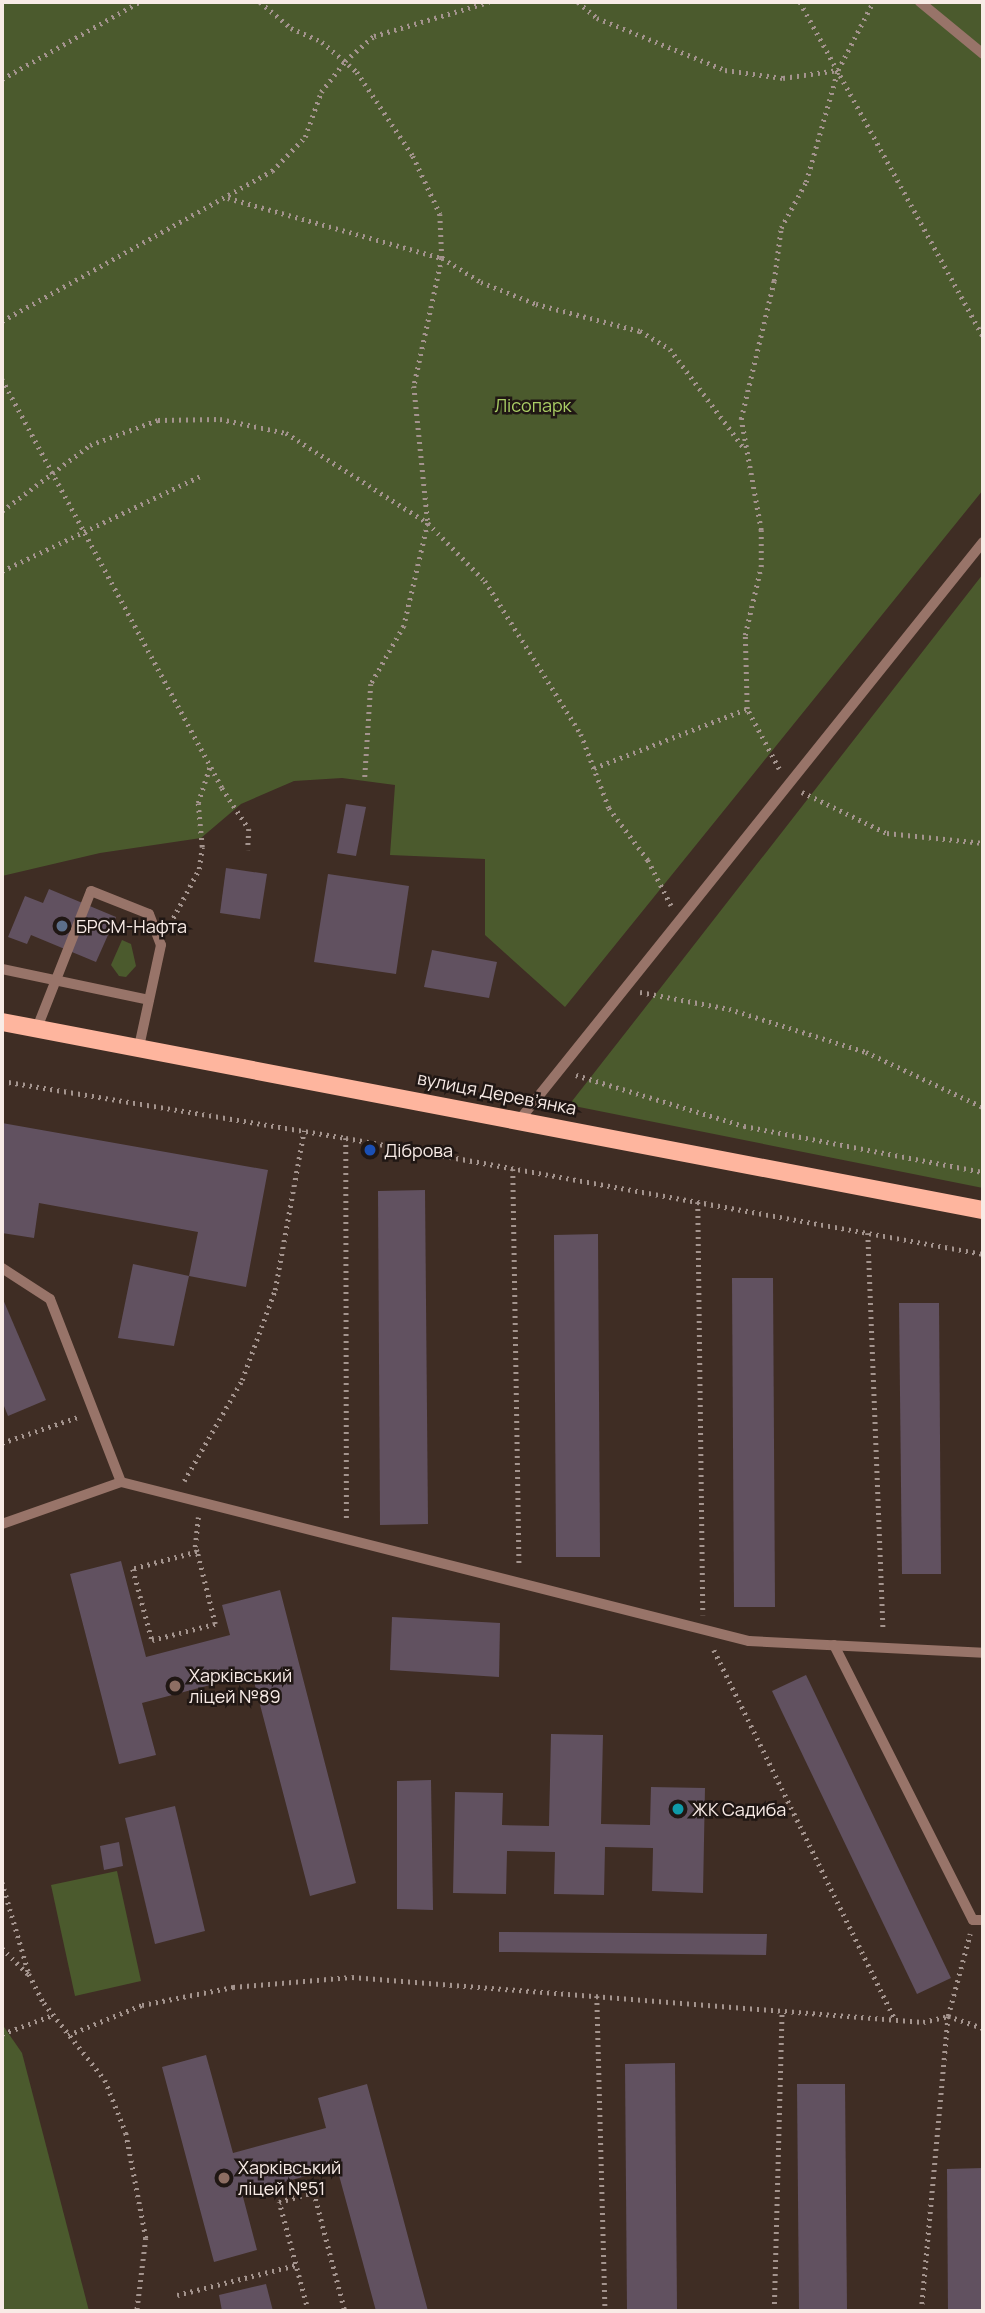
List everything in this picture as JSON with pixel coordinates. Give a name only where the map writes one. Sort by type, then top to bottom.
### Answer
[{"type":"main road","name":"вулиця Дерев’янка","points":[[2,1022],[521,1118],[983,1210]]},
{"type":"lane","points":[[920,2],[983,54]]},
{"type":"lane","points":[[521,1118],[983,542]]},
{"type":"lane","points":[[37,1028],[91,891],[149,914],[161,944],[139,1047]]},
{"type":"lane","points":[[2,969],[149,1000]]},
{"type":"lane","points":[[2,1268],[50,1299],[121,1482]]},
{"type":"lane","points":[[2,1524],[121,1482],[750,1641],[983,1653]]},
{"type":"lane","points":[[834,1645],[978,1920]]},
{"type":"path","points":[[2,79],[139,2]]},
{"type":"path","points":[[260,2],[291,28],[322,42],[357,72],[413,156],[440,214],[442,258],[414,386],[428,523],[404,626],[371,684],[365,777]]},
{"type":"path","points":[[2,321],[272,171],[305,138],[321,92],[345,61],[374,36],[489,2]]},
{"type":"path","points":[[578,2],[597,18],[725,70],[783,78],[838,70]]},
{"type":"path","points":[[800,2],[983,336]]},
{"type":"path","points":[[873,2],[838,70],[806,182],[781,228],[774,281],[741,419],[744,449],[761,530],[761,567],[745,635],[747,709],[788,785],[887,833],[983,843]]},
{"type":"path","points":[[226,198],[442,258],[481,282],[536,304],[640,331],[670,349],[744,449]]},
{"type":"path","points":[[2,379],[210,766],[249,829],[248,850]]},
{"type":"path","points":[[2,511],[54,476],[90,445],[159,421],[220,419],[286,433],[428,523],[485,581],[581,734],[609,808],[648,860],[680,921]]},
{"type":"path","points":[[2,571],[200,476]]},
{"type":"path","points":[[594,768],[747,709]]},
{"type":"path","points":[[161,944],[199,869],[202,846],[198,803],[210,766]]},
{"type":"path","points":[[625,990],[729,1009],[866,1052],[983,1107]]},
{"type":"path","points":[[559,1070],[744,1126],[983,1172]]},
{"type":"path","points":[[2,1081],[346,1138],[983,1254]]},
{"type":"path","points":[[176,1495],[242,1380],[275,1290],[304,1131]]},
{"type":"path","points":[[346,1138],[347,1539]]},
{"type":"path","points":[[513,1168],[519,1582]]},
{"type":"path","points":[[698,1202],[704,1629],[895,2020]]},
{"type":"path","points":[[868,1233],[883,1648]]},
{"type":"path","points":[[2,1443],[92,1412]]},
{"type":"path","points":[[197,1552],[133,1569],[152,1640],[215,1624],[197,1552],[200,1502]]},
{"type":"path","points":[[2,1882],[29,1974],[53,2015],[105,2080],[126,2133],[146,2238],[137,2311]]},
{"type":"path","points":[[921,2311],[948,2016],[978,1920]]},
{"type":"path","points":[[2,1948],[29,1974]]},
{"type":"path","points":[[68,2035],[142,2005],[233,1987],[352,1977],[923,2022],[948,2016],[983,2028]]},
{"type":"path","points":[[597,1996],[605,2311]]},
{"type":"path","points":[[774,2311],[782,2011]]},
{"type":"path","points":[[2,2034],[53,2015]]},
{"type":"path","points":[[308,2311],[279,2202],[314,2192],[345,2311]]},
{"type":"path","points":[[177,2295],[296,2265]]},
{"type":"green space","name":"Лісопарк","points":[[2,2],[983,2],[983,490],[565,1007],[485,935],[485,859],[390,855],[395,785],[342,778],[294,781],[241,804],[201,838],[100,853],[2,876]]},
{"type":"green space","points":[[983,574],[983,1188],[569,1105],[655,995]]},
{"type":"green space","points":[[122,940],[131,944],[136,966],[126,977],[119,976],[111,965]]},
{"type":"green space","points":[[117,1871],[141,1981],[75,1996],[51,1885]]},
{"type":"green space","points":[[2,2024],[22,2053],[89,2311],[2,2311]]},
{"type":"building","points":[[346,804],[366,807],[356,856],[337,853]]},
{"type":"building","points":[[226,868],[267,874],[260,919],[220,913]]},
{"type":"building","points":[[328,874],[409,886],[396,974],[314,962]]},
{"type":"building","name":"БРСМ-Нафта","points":[[49,889],[116,917],[96,962],[31,935],[27,944],[8,937],[25,896],[43,903]]},
{"type":"building","points":[[432,950],[497,962],[489,998],[424,987]]},
{"type":"building","points":[[2,1123],[268,1170],[246,1287],[189,1276],[198,1232],[39,1203],[34,1238],[2,1233]]},
{"type":"building","points":[[425,1190],[428,1524],[380,1525],[378,1191]]},
{"type":"building","points":[[598,1234],[600,1557],[556,1557],[554,1235]]},
{"type":"building","points":[[133,1264],[189,1276],[174,1346],[118,1338]]},
{"type":"building","points":[[732,1278],[773,1278],[775,1607],[734,1607]]},
{"type":"building","points":[[2,1297],[46,1400],[8,1416],[2,1401]]},
{"type":"building","points":[[899,1303],[939,1303],[941,1574],[902,1574]]},
{"type":"building","points":[[121,1561],[146,1657],[230,1635],[222,1605],[280,1590],[356,1883],[310,1896],[252,1674],[142,1703],[156,1755],[119,1764],[70,1574]]},
{"type":"building","points":[[392,1617],[500,1623],[499,1677],[390,1670]]},
{"type":"building","points":[[806,1675],[951,1978],[917,1994],[772,1691]]},
{"type":"building","name":"ЖК Садиба","points":[[551,1734],[603,1735],[601,1824],[650,1825],[651,1787],[705,1788],[703,1893],[652,1891],[653,1848],[605,1847],[604,1895],[554,1894],[555,1852],[507,1851],[506,1894],[453,1893],[455,1792],[503,1793],[502,1825],[549,1826]]},
{"type":"building","points":[[431,1780],[433,1910],[397,1909],[397,1781]]},
{"type":"building","points":[[175,1806],[205,1931],[155,1944],[125,1818]]},
{"type":"building","points":[[119,1842],[123,1866],[104,1870],[100,1846]]},
{"type":"building","points":[[499,1932],[767,1934],[766,1955],[499,1952]]},
{"type":"building","points":[[206,2055],[233,2153],[326,2128],[318,2098],[367,2084],[428,2311],[376,2311],[337,2168],[242,2193],[257,2250],[214,2262],[162,2067]]},
{"type":"building","points":[[675,2063],[677,2311],[627,2311],[625,2064]]},
{"type":"building","points":[[797,2084],[845,2084],[847,2311],[799,2311]]},
{"type":"building","points":[[983,2168],[983,2311],[948,2311],[947,2169]]},
{"type":"building","points":[[266,2284],[273,2311],[222,2311],[219,2295]]},
{"type":"place","name":"БРСМ-Нафта","points":[[62,926]]},
{"type":"place","name":"Діброва","points":[[370,1150]]},
{"type":"place","name":"Харківський ліцей №89","points":[[175,1686]]},
{"type":"place","name":"ЖК Садиба","points":[[678,1809]]},
{"type":"place","name":"Харківський ліцей №51","points":[[224,2178]]}]
